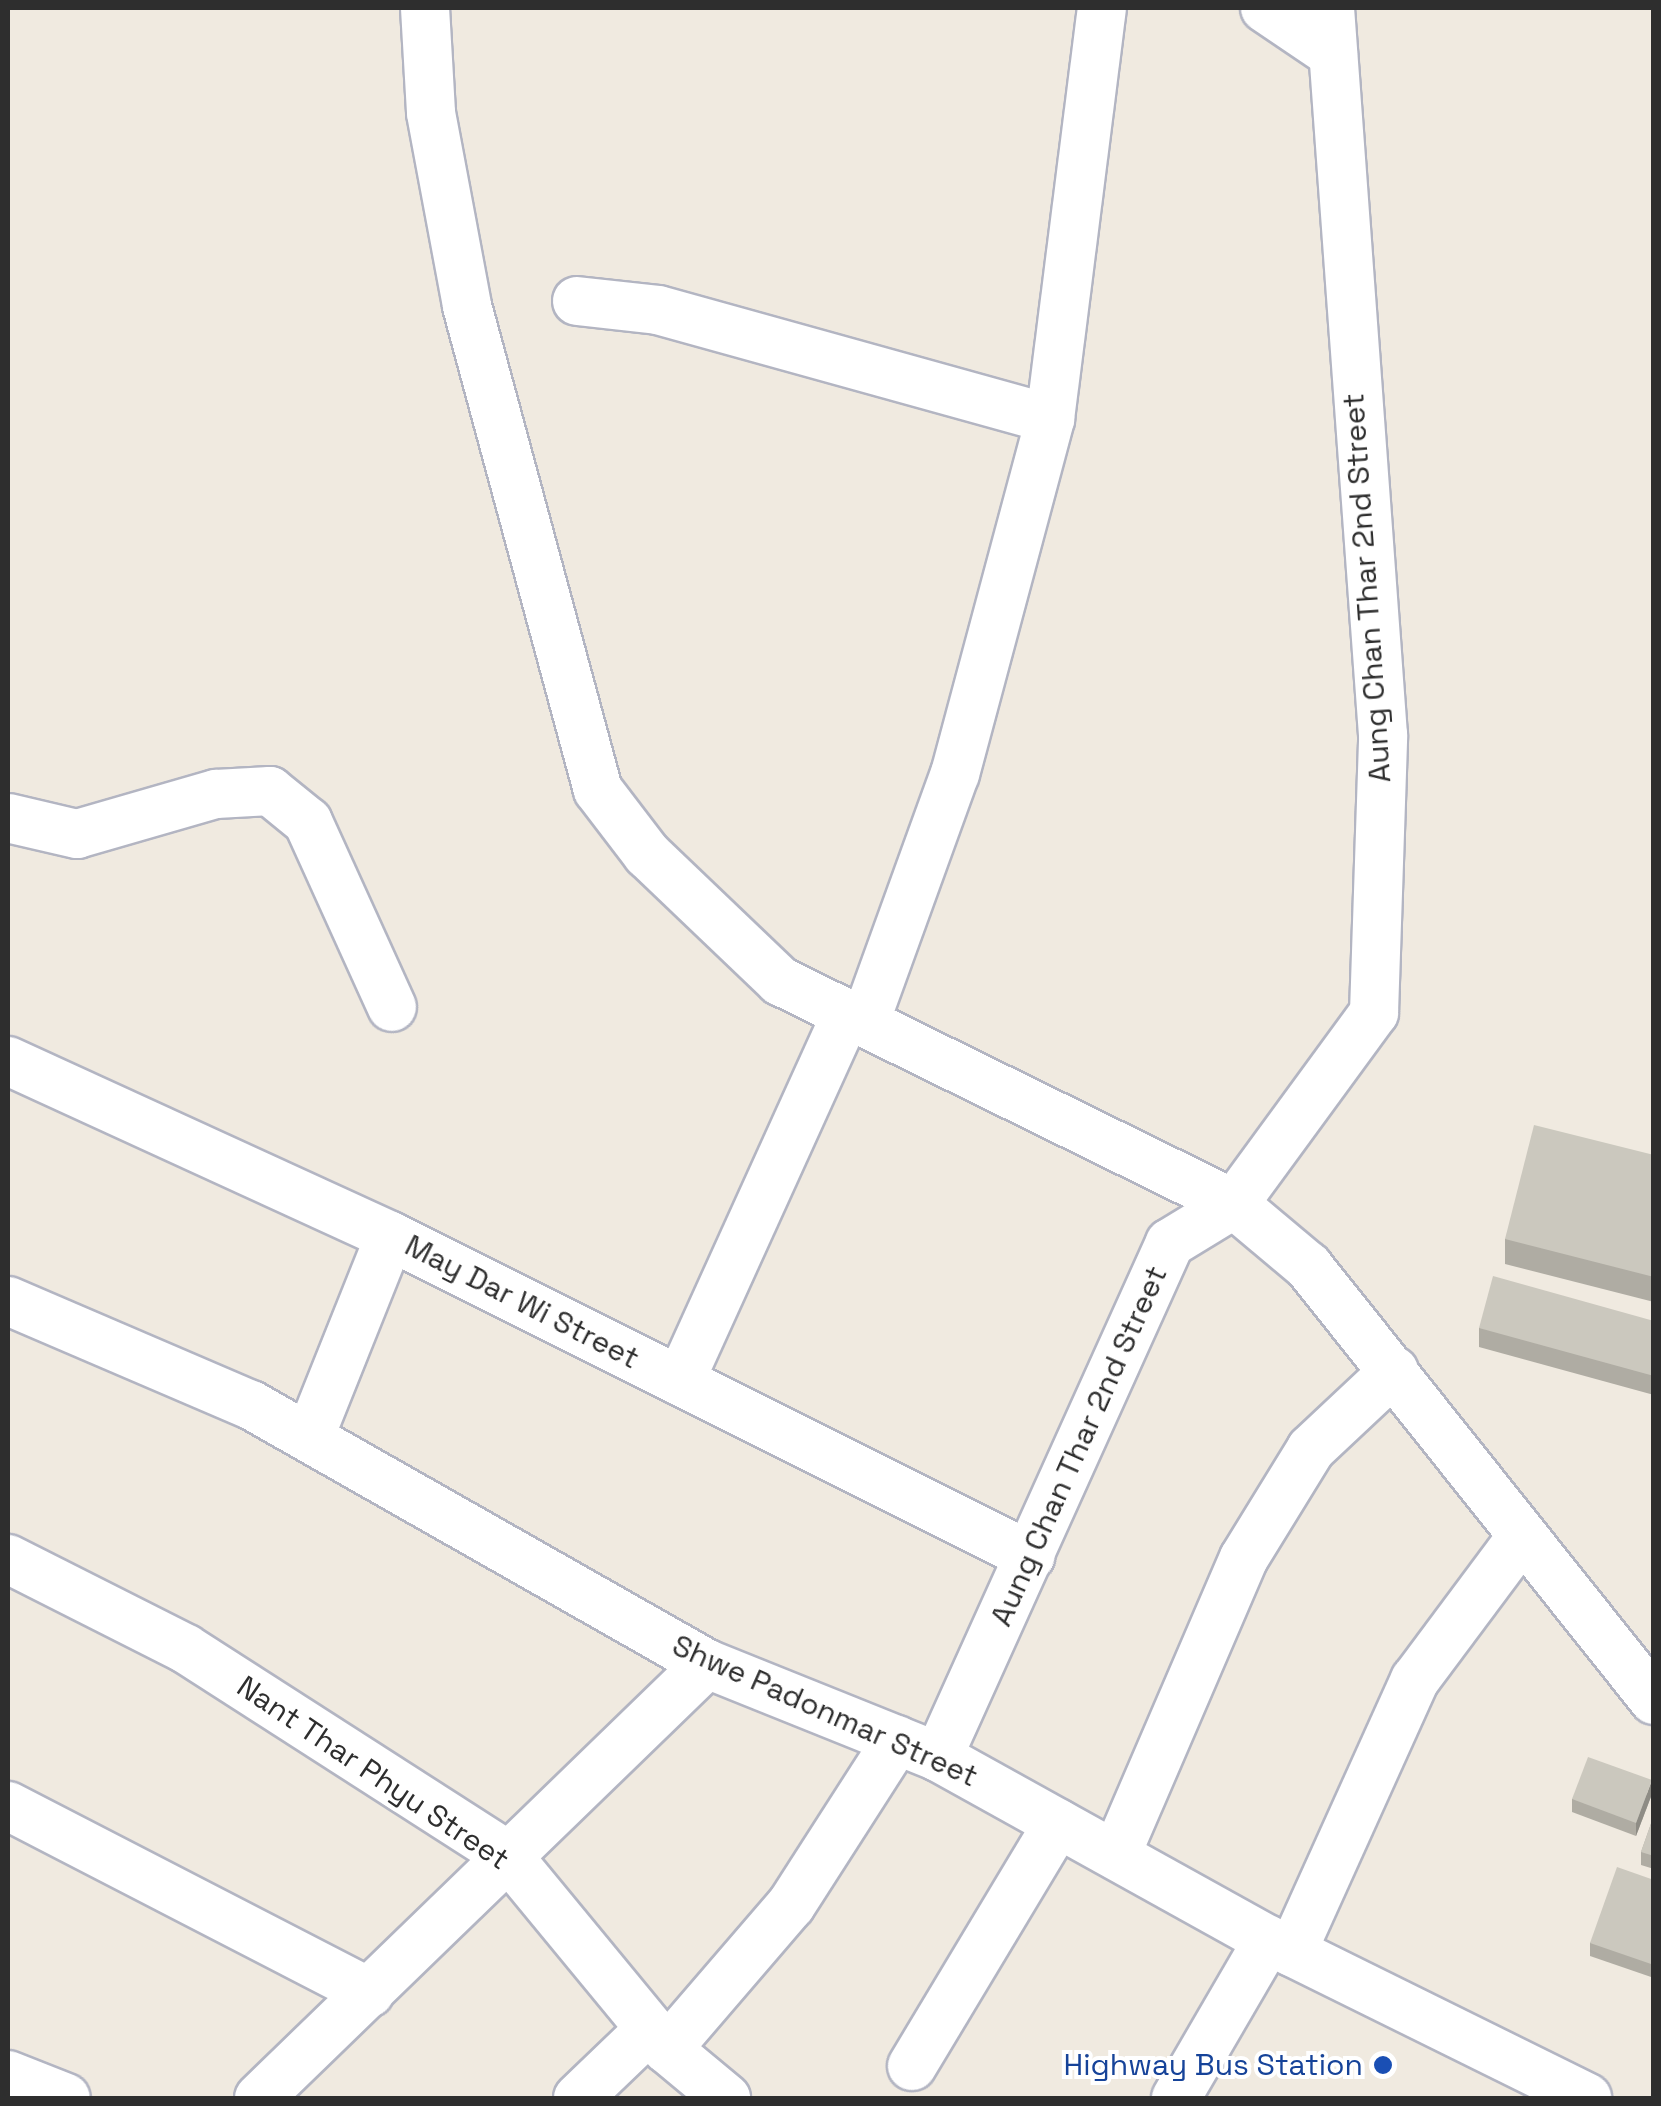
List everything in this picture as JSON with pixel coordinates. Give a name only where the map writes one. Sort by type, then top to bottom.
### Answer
[{"type":"street","points":[[425,8],[431,113],[467,306],[598,790],[647,854],[780,981],[1234,1204],[1308,1266],[1394,1371],[1520,1539],[1654,1700]]},
{"type":"street","points":[[680,1381],[856,1017],[955,774],[1050,419],[1102,8]]},
{"type":"street","points":[[1266,8],[1332,54]]},
{"type":"street","name":"Aung Chan Thar 2nd Street","points":[[578,2098],[659,2039],[791,1905],[917,1748],[1030,1556],[1170,1243],[1234,1204],[1374,1013],[1383,735],[1330,8]]},
{"type":"street","points":[[577,301],[658,310],[1050,419]]},
{"type":"street","points":[[8,818],[76,834],[216,794],[270,790],[308,822],[392,1007]]},
{"type":"street","name":"May Dar Wi Street","points":[[8,1061],[390,1236],[1030,1556]]},
{"type":"street","points":[[310,1436],[390,1236]]},
{"type":"street","name":"Shwe Padonmar Street","points":[[8,1301],[310,1436],[707,1664],[917,1748],[1280,1946],[1587,2098]]},
{"type":"street","points":[[1116,1856],[1244,1558],[1312,1449],[1394,1371]]},
{"type":"street","points":[[1176,2098],[1280,1946],[1414,1680],[1520,1539]]},
{"type":"street","name":"Nant Thar Phyu Street","points":[[8,1559],[186,1650],[507,1856],[659,2039],[726,2098]]},
{"type":"street","points":[[259,2098],[707,1664]]},
{"type":"street","points":[[8,1806],[370,1993]]},
{"type":"street","points":[[912,2066],[1058,1823]]},
{"type":"street","points":[[8,2075],[66,2098]]},
{"type":"building","points":[[1534,1125],[1654,1155],[1654,1277],[1505,1239]]},
{"type":"building","points":[[1493,1276],[1654,1321],[1654,1376],[1479,1328]]},
{"type":"building","points":[[1588,1757],[1652,1780],[1636,1823],[1572,1799]]},
{"type":"building","points":[[1654,1815],[1654,1856],[1641,1852]]},
{"type":"building","points":[[1617,1867],[1654,1880],[1654,1965],[1590,1943]]},
{"type":"place","name":"Highway Bus Station","points":[[1383,2065]]}]
